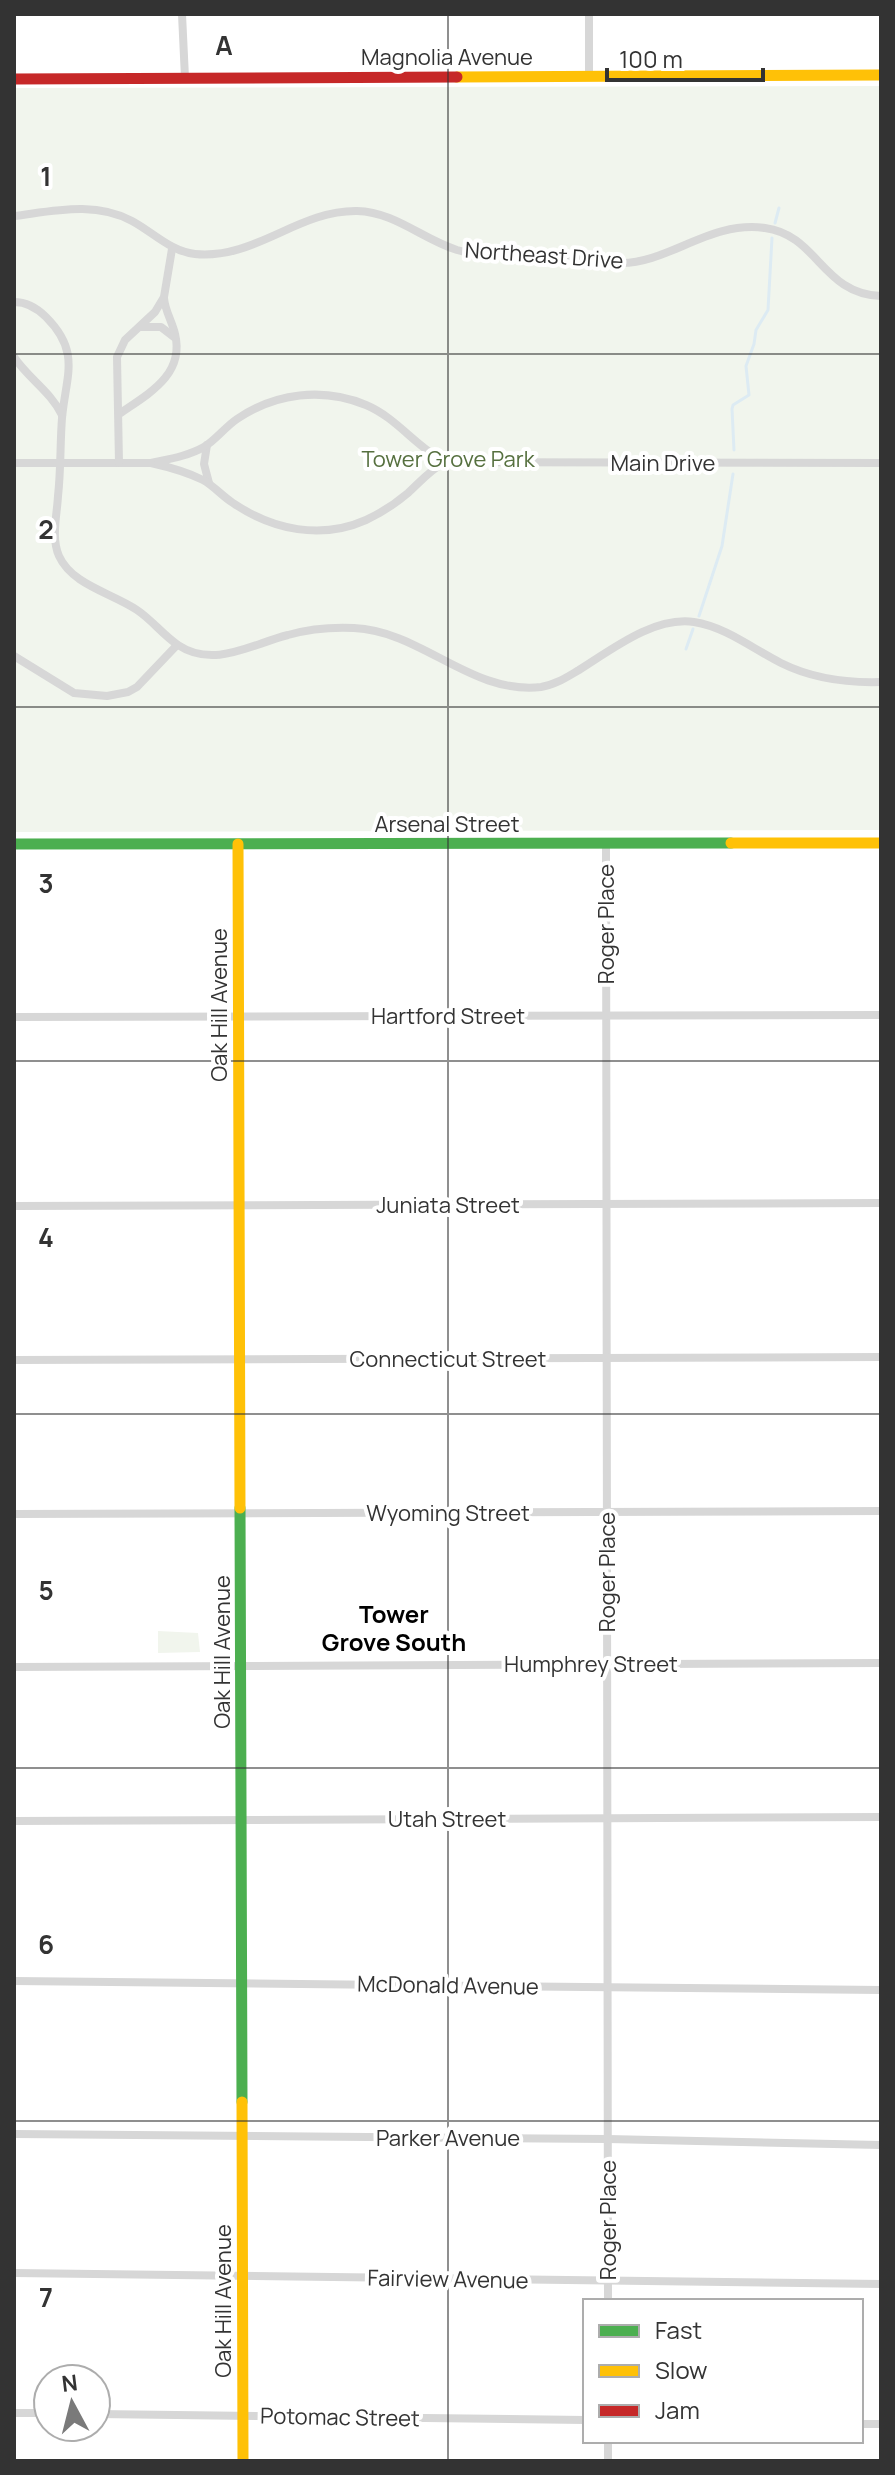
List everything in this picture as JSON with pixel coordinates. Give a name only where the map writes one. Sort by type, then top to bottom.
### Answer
[{"type":"street","points":[[182,14],[185,78]]},
{"type":"street","points":[[589,14],[589,76]]},
{"type":"street","name":"Magnolia Avenue","points":[[14,79],[881,75]]},
{"type":"street","name":"Northeast Drive","points":[[14,216],[99,209],[134,222],[172,249],[205,255],[236,252],[316,217],[350,211],[385,215],[462,251],[553,254],[624,263],[639,261],[709,234],[734,228],[765,228],[777,231],[805,247],[845,287],[881,296]]},
{"type":"street","points":[[119,463],[117,357],[125,340],[155,312],[164,297],[172,249]]},
{"type":"street","points":[[119,414],[156,388],[170,374],[176,362],[177,341],[164,297]]},
{"type":"street","points":[[14,302],[34,307],[62,337],[69,360],[62,415],[55,541],[64,564],[85,582],[117,596],[139,611],[177,645],[197,654],[238,652],[297,632],[328,628],[367,629],[417,646],[481,679],[530,688],[556,684],[655,627],[686,622],[703,624],[729,634],[799,671],[853,681],[881,682]]},
{"type":"street","points":[[138,328],[161,327],[177,341]]},
{"type":"street","points":[[14,357],[62,415]]},
{"type":"street","points":[[14,463],[151,463],[182,456],[207,445],[239,417],[274,401],[302,395],[332,395],[369,406],[390,418],[445,462],[384,510],[353,525],[320,531],[284,528],[266,521],[229,501],[209,484],[151,463]]},
{"type":"street","points":[[207,445],[204,464],[209,484]]},
{"type":"street","name":"Main Drive","points":[[445,462],[881,463]]},
{"type":"street","points":[[14,656],[74,693],[107,696],[137,687],[177,645]]},
{"type":"street","name":"Roger Place","points":[[606,843],[608,2299]]},
{"type":"street","name":"Arsenal Street","points":[[14,844],[881,843]]},
{"type":"street","name":"Oak Hill Avenue","points":[[238,844],[241,1016],[238,1112],[243,2461]]},
{"type":"street","name":"Hartford Street","points":[[14,1017],[881,1015]]},
{"type":"street","name":"Juniata Street","points":[[14,1206],[881,1203]]},
{"type":"street","name":"Connecticut Street","points":[[14,1360],[881,1357]]},
{"type":"street","name":"Wyoming Street","points":[[14,1514],[881,1511]]},
{"type":"street","name":"Humphrey Street","points":[[14,1667],[881,1663]]},
{"type":"street","name":"Utah Street","points":[[14,1821],[881,1817]]},
{"type":"street","name":"McDonald Avenue","points":[[14,1981],[881,1990]]},
{"type":"street","name":"Parker Avenue","points":[[14,2134],[608,2139],[881,2145]]},
{"type":"street","name":"Fairview Avenue","points":[[14,2273],[881,2284]]},
{"type":"street","name":"Potomac Street","points":[[112,2414],[583,2420]]},
{"type":"green space","name":"Tower Grove Park","points":[[881,86],[881,830],[14,832],[14,88]]},
{"type":"green space","points":[[158,1631],[198,1633],[200,1652],[158,1653]]},
{"type":"waterway","points":[[775,223],[779,208]]},
{"type":"waterway","points":[[734,450],[732,409],[733,405],[749,395],[746,366],[756,330],[768,310],[772,238]]},
{"type":"waterway","points":[[699,616],[722,546],[733,474]]},
{"type":"waterway","points":[[686,649],[693,629]]},
{"type":"traffic: fast","points":[[14,844],[731,843]]},
{"type":"traffic: fast","points":[[240,1508],[242,2102]]},
{"type":"traffic: slow","points":[[457,77],[881,75]]},
{"type":"traffic: slow","points":[[731,843],[881,843]]},
{"type":"traffic: slow","points":[[238,844],[240,1508]]},
{"type":"traffic: slow","points":[[242,2102],[243,2461]]},
{"type":"traffic: jam","points":[[14,79],[457,77]]},
{"type":"district","name":"Tower Grove South","points":[[394,1627]]}]
